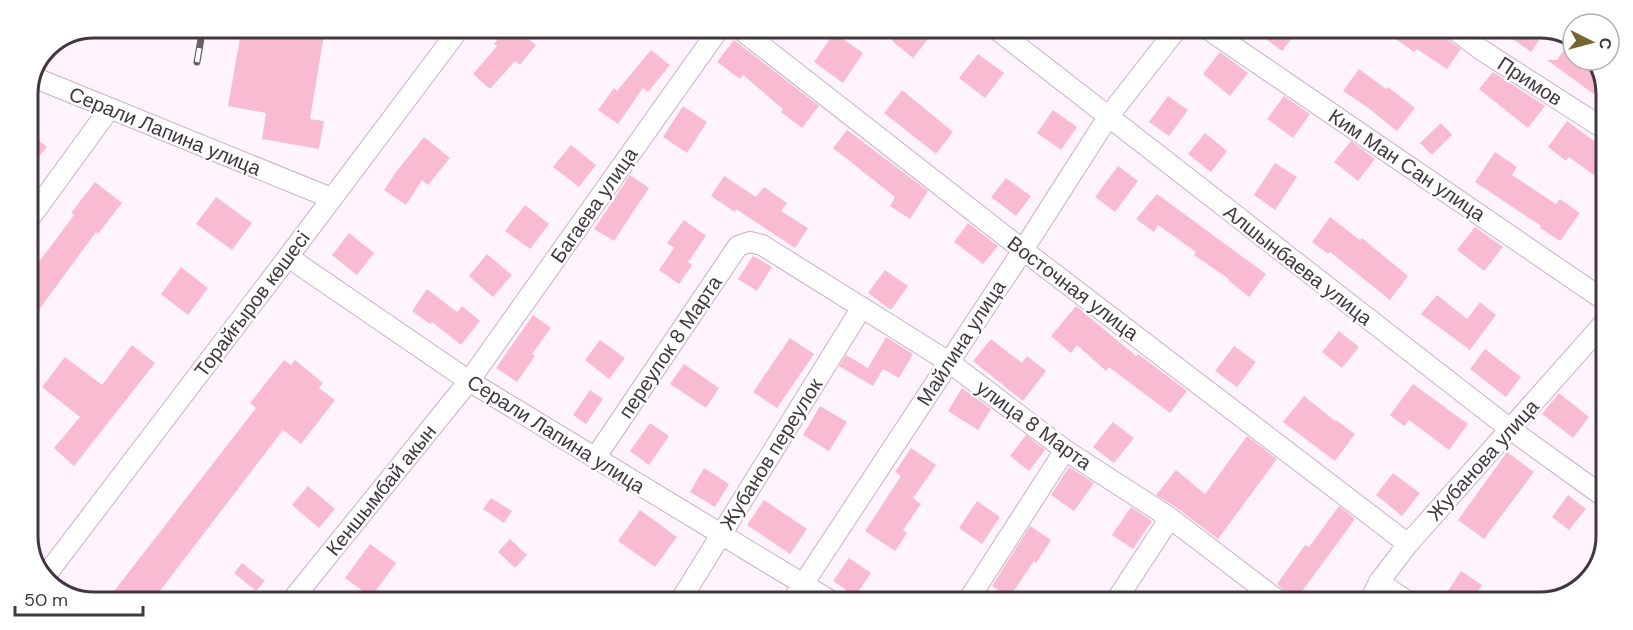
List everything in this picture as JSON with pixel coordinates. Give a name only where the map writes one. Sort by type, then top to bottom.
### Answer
[{"type":"street","name":"Торайғыров көшесі","points":[[49,571],[452,38]]},
{"type":"street","name":"Багаева улица","points":[[469,381],[712,38]]},
{"type":"street","name":"Восточная улица","points":[[752,38],[1023,250],[1408,544]]},
{"type":"street","name":"Алшынбаева улица","points":[[1007,38],[1510,429],[1596,491]]},
{"type":"street","name":"Майлина улица","points":[[798,592],[1023,250],[1107,117],[1170,38]]},
{"type":"street","name":"Ким Ман Сан улица","points":[[1221,38],[1595,294]]},
{"type":"street","name":"Примов","points":[[1466,38],[1595,124]]},
{"type":"street","name":"Серали Лапина улица","points":[[40,80],[331,198]]},
{"type":"street","points":[[38,207],[110,108]]},
{"type":"street","name":"улица 8 Марта","points":[[750,242],[762,245],[949,362],[1065,450],[1170,518],[1267,592]]},
{"type":"street","name":"переулок 8 Марта","points":[[595,458],[738,246],[750,242]]},
{"type":"street","name":"Серали Лапина улица","points":[[288,257],[469,381],[721,534],[796,592]]},
{"type":"street","name":"Жубанов переулок","points":[[686,592],[862,307]]},
{"type":"street","name":"Жубанова улица","points":[[1374,592],[1379,582],[1408,544],[1596,333]]},
{"type":"street","name":"Кеншымбай акын","points":[[298,592],[469,381]]},
{"type":"street","points":[[973,592],[1065,450]]},
{"type":"street","points":[[1122,592],[1170,518]]},
{"type":"street","points":[[1379,582],[1394,592]]},
{"type":"building","points":[[240,38],[323,38],[310,119],[324,121],[319,149],[262,139],[266,113],[228,106]]},
{"type":"building","points":[[499,38],[527,38],[536,45],[520,65],[515,61],[490,89],[473,74],[497,46],[494,44]]},
{"type":"building","points":[[831,38],[841,38],[863,53],[843,83],[814,62]]},
{"type":"building","points":[[894,38],[929,38],[913,58],[892,41]]},
{"type":"building","points":[[1265,38],[1292,38],[1282,51]]},
{"type":"building","points":[[1394,38],[1446,38],[1461,49],[1447,69],[1417,49],[1414,52]]},
{"type":"building","points":[[1511,38],[1540,38],[1531,52]]},
{"type":"building","points":[[734,40],[819,106],[802,128],[781,112],[783,109],[743,75],[740,79],[717,62]]},
{"type":"building","points":[[651,50],[670,65],[648,92],[643,88],[618,124],[598,110],[614,88],[617,91]]},
{"type":"building","points":[[1220,52],[1248,73],[1230,96],[1203,74]]},
{"type":"building","points":[[978,54],[1004,73],[985,98],[959,78]]},
{"type":"building","points":[[1561,54],[1561,70],[1547,60],[1557,60]]},
{"type":"building","points":[[1359,69],[1386,89],[1388,87],[1415,108],[1397,131],[1343,91]]},
{"type":"building","points":[[1493,72],[1545,106],[1528,128],[1479,89]]},
{"type":"building","points":[[1563,72],[1592,72],[1595,95]]},
{"type":"building","points":[[902,90],[953,132],[936,154],[884,113]]},
{"type":"building","points":[[1168,96],[1188,110],[1169,136],[1149,122]]},
{"type":"building","points":[[1284,96],[1310,114],[1293,138],[1267,119]]},
{"type":"building","points":[[683,106],[707,122],[687,153],[663,137]]},
{"type":"building","points":[[1053,110],[1077,127],[1061,150],[1037,133]]},
{"type":"building","points":[[1567,121],[1595,142],[1595,176],[1569,157],[1566,161],[1548,147]]},
{"type":"building","points":[[1441,123],[1452,135],[1432,155],[1420,143]]},
{"type":"building","points":[[847,130],[928,191],[910,219],[890,206],[895,197],[833,148]]},
{"type":"building","points":[[1205,133],[1227,151],[1211,172],[1188,154]]},
{"type":"building","points":[[424,137],[450,158],[428,185],[422,180],[406,205],[384,190]]},
{"type":"building","points":[[38,140],[47,147],[38,158]]},
{"type":"building","points":[[1351,141],[1375,159],[1358,181],[1334,162]]},
{"type":"building","points":[[571,145],[596,165],[579,187],[553,167]]},
{"type":"building","points":[[1495,152],[1517,167],[1512,175],[1556,204],[1560,199],[1580,213],[1560,241],[1475,182]]},
{"type":"building","points":[[1275,163],[1297,177],[1275,210],[1254,195]]},
{"type":"building","points":[[1118,166],[1138,181],[1115,212],[1095,197]]},
{"type":"building","points":[[630,175],[649,188],[614,241],[594,229]]},
{"type":"building","points":[[724,176],[756,197],[764,187],[787,203],[781,211],[808,228],[795,248],[736,209],[735,212],[711,196]]},
{"type":"building","points":[[1006,178],[1031,196],[1016,216],[991,197]]},
{"type":"building","points":[[95,182],[122,203],[98,234],[96,232],[38,311],[38,263],[74,215],[71,213]]},
{"type":"building","points":[[1157,194],[1266,274],[1249,297],[1229,279],[1194,255],[1196,252],[1158,225],[1154,232],[1136,219]]},
{"type":"building","points":[[216,197],[252,223],[232,250],[196,224]]},
{"type":"building","points":[[525,205],[549,224],[530,249],[505,231]]},
{"type":"building","points":[[1330,217],[1360,240],[1362,238],[1408,276],[1390,300],[1330,252],[1328,254],[1312,242]]},
{"type":"building","points":[[684,220],[706,236],[688,262],[692,265],[679,284],[659,270],[674,248],[667,243]]},
{"type":"building","points":[[968,223],[998,246],[983,264],[954,242]]},
{"type":"building","points":[[1475,227],[1503,247],[1484,271],[1457,250]]},
{"type":"building","points":[[349,233],[374,253],[357,275],[332,255]]},
{"type":"building","points":[[487,254],[512,275],[493,297],[469,276]]},
{"type":"building","points":[[753,256],[772,267],[757,291],[738,279]]},
{"type":"building","points":[[181,267],[208,288],[188,315],[161,294]]},
{"type":"building","points":[[885,270],[908,286],[891,310],[868,293]]},
{"type":"building","points":[[427,289],[457,312],[462,306],[480,321],[461,345],[432,322],[430,324],[412,311]]},
{"type":"building","points":[[1437,295],[1467,319],[1480,302],[1496,315],[1470,350],[1421,314]]},
{"type":"building","points":[[1076,306],[1136,356],[1138,354],[1187,391],[1170,413],[1109,367],[1106,371],[1077,345],[1071,353],[1051,336]]},
{"type":"building","points":[[533,315],[551,328],[532,354],[535,356],[517,382],[496,368]]},
{"type":"building","points":[[1339,331],[1359,347],[1342,368],[1322,352]]},
{"type":"building","points":[[886,337],[913,354],[899,378],[883,369],[873,386],[839,366],[846,355],[868,368]]},
{"type":"building","points":[[790,338],[814,354],[777,408],[753,392]]},
{"type":"building","points":[[991,339],[1022,363],[1027,356],[1046,371],[1023,401],[973,361]]},
{"type":"building","points":[[600,340],[625,358],[609,379],[585,360]]},
{"type":"building","points":[[132,345],[155,363],[74,466],[54,448],[80,417],[42,387],[65,357],[102,385]]},
{"type":"building","points":[[1234,346],[1256,362],[1237,387],[1215,371]]},
{"type":"building","points":[[1485,349],[1521,377],[1506,397],[1470,369]]},
{"type":"building","points":[[284,360],[291,365],[295,360],[323,383],[319,388],[335,400],[301,444],[283,430],[159,592],[113,592],[256,408],[250,403]]},
{"type":"building","points":[[684,364],[719,388],[706,408],[670,384]]},
{"type":"building","points":[[1413,384],[1468,424],[1449,450],[1409,420],[1404,426],[1390,415]]},
{"type":"building","points":[[962,388],[991,409],[978,430],[948,411]]},
{"type":"building","points":[[590,390],[603,399],[586,424],[573,415]]},
{"type":"building","points":[[1559,393],[1589,417],[1573,438],[1542,414]]},
{"type":"building","points":[[1304,396],[1355,434],[1335,461],[1283,422]]},
{"type":"building","points":[[820,406],[847,422],[829,451],[803,435]]},
{"type":"building","points":[[1113,422],[1134,438],[1114,463],[1093,447]]},
{"type":"building","points":[[650,423],[669,436],[649,465],[630,451]]},
{"type":"building","points":[[1026,435],[1045,450],[1029,471],[1010,456]]},
{"type":"building","points":[[1247,436],[1277,459],[1218,539],[1156,495],[1176,470],[1205,494]]},
{"type":"building","points":[[911,448],[936,465],[913,498],[921,504],[903,530],[907,533],[895,551],[865,531],[901,476],[895,472]]},
{"type":"building","points":[[1507,452],[1534,472],[1484,539],[1458,520]]},
{"type":"building","points":[[1069,467],[1094,483],[1074,511],[1051,495]]},
{"type":"building","points":[[704,468],[729,484],[715,507],[690,492]]},
{"type":"building","points":[[1393,473],[1420,493],[1402,516],[1376,495]]},
{"type":"building","points":[[308,486],[335,509],[319,528],[292,505]]},
{"type":"building","points":[[1568,495],[1586,509],[1569,530],[1552,517]]},
{"type":"building","points":[[491,498],[512,511],[504,523],[483,509]]},
{"type":"building","points":[[764,500],[807,529],[790,554],[747,525]]},
{"type":"building","points":[[977,501],[1000,517],[982,544],[959,528]]},
{"type":"building","points":[[1339,506],[1355,519],[1302,592],[1285,592],[1277,584],[1305,545],[1309,547]]},
{"type":"building","points":[[1131,507],[1152,521],[1133,549],[1112,535]]},
{"type":"building","points":[[640,510],[677,537],[655,567],[618,541]]},
{"type":"building","points":[[1030,526],[1051,540],[1013,592],[1000,592],[992,586]]},
{"type":"building","points":[[510,539],[527,555],[515,568],[498,552]]},
{"type":"building","points":[[370,544],[396,563],[375,592],[364,592],[345,578]]},
{"type":"building","points":[[849,558],[871,573],[858,592],[849,592],[833,581]]},
{"type":"building","points":[[242,563],[265,581],[256,591],[234,573]]},
{"type":"building","points":[[1461,571],[1482,585],[1477,592],[1447,592]]},
{"type":"railway","points":[[197,62],[201,38]]}]
